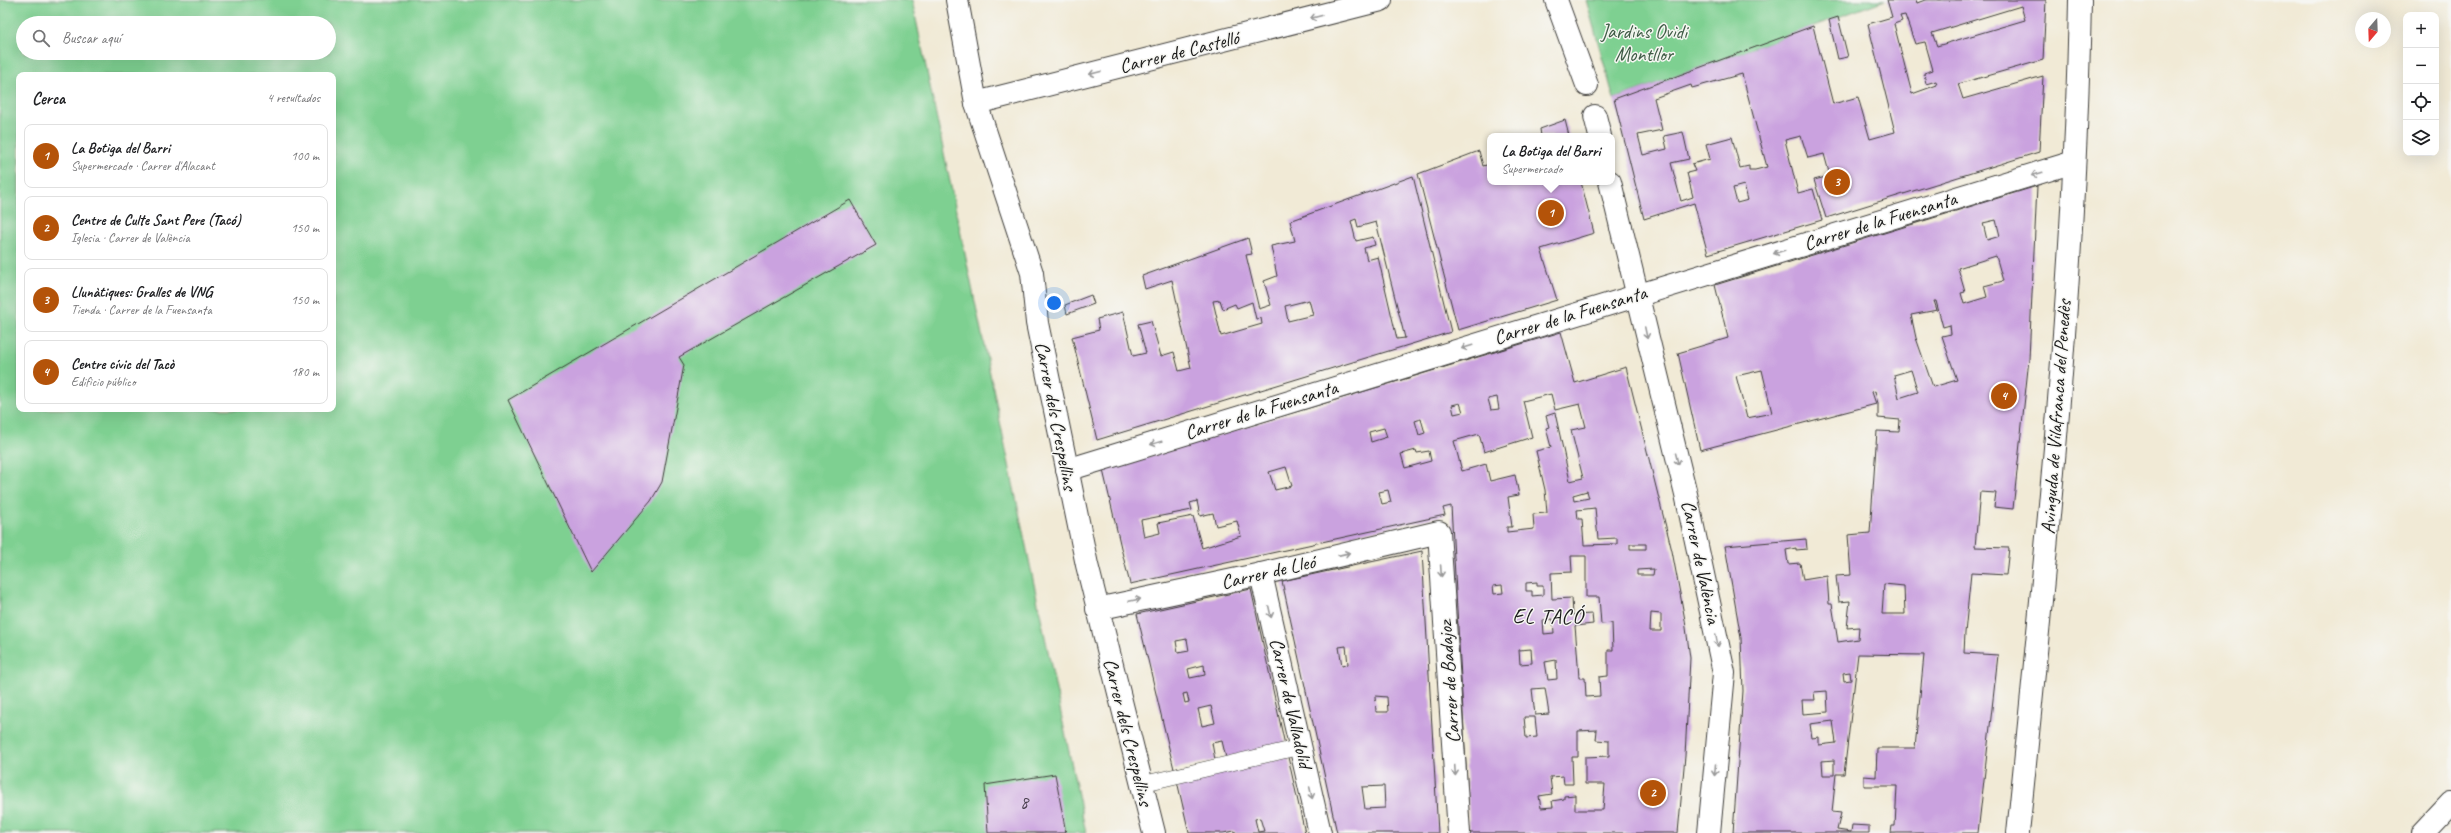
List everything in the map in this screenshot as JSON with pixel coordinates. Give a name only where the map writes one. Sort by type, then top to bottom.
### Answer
[{"type":"street","name":"Carrer dels Crespellins","points":[[957,0],[976,103],[1032,273],[1037,323],[1097,608],[1154,833]]},
{"type":"street","name":"Carrer de Castelló","points":[[976,103],[1381,0]]},
{"type":"street","points":[[1556,0],[1587,85]]},
{"type":"street","name":"Avinguda de Vilafranca del Penedès","points":[[2018,833],[2053,472],[2074,162],[2080,0]]},
{"type":"street","name":"Carrer de la Fuensanta","points":[[1067,470],[2074,162]]},
{"type":"street","name":"Carrer de València","points":[[1611,185],[1638,295],[1652,362],[1686,494],[1724,673],[1709,833]]},
{"type":"street","name":"Carrer de Lleó","points":[[1097,608],[1262,574],[1439,532]]},
{"type":"street","name":"Carrer de Badajoz","points":[[1439,532],[1459,833]]},
{"type":"street","name":"Carrer de Valladolid","points":[[1262,574],[1320,833]]},
{"type":"street","points":[[2422,833],[2451,802]]},
{"type":"lane","name":"Avinguda de Vilafranca del Penedès","points":[[2029,833],[2064,463],[2078,252],[2087,0]]},
{"type":"lane","points":[[1142,784],[1300,747]]},
{"type":"green space","points":[[0,0],[912,0],[1086,833],[0,833]]},
{"type":"green space","name":"Jardins Ovidi Montllor","points":[[1586,0],[1885,0],[1614,99]]},
{"type":"building","points":[[1887,0],[1916,0],[1917,3],[1925,0],[2046,0],[2043,60],[1958,84],[1963,99],[2043,76],[2039,152],[1826,218],[1814,180],[1830,176],[1824,154],[1808,158],[1801,136],[1785,140],[1798,193],[1813,189],[1822,220],[1708,254],[1694,203],[1644,219],[1614,99],[1813,26],[1833,104],[1858,97],[1870,139],[1895,132],[1868,24],[1892,17]],"holes":[[[2021,6],[2025,20],[1937,46],[1932,33]],[[1905,15],[1915,44],[1925,42],[1933,70],[1924,73],[1926,84],[1936,81],[1937,85],[1912,94],[1894,24],[1902,21],[1900,16]],[[1742,74],[1767,167],[1755,170],[1749,170],[1749,166],[1740,168],[1732,137],[1706,144],[1710,159],[1692,164],[1695,171],[1687,173],[1693,197],[1681,201],[1671,163],[1689,159],[1683,132],[1664,136],[1667,149],[1643,155],[1638,135],[1662,130],[1654,98],[1691,85],[1692,88]],[[1744,185],[1748,200],[1737,203],[1733,188]]]},
{"type":"building","points":[[1838,17],[1848,57],[1838,59],[1829,20]]},
{"type":"building","points":[[1565,120],[1568,133],[1541,133],[1540,129]]},
{"type":"building","points":[[1479,151],[1483,166],[1487,165],[1487,185],[1582,185],[1594,233],[1541,249],[1557,300],[1458,330],[1418,174]]},
{"type":"building","points":[[1413,176],[1451,332],[1097,440],[1072,337],[1099,330],[1097,319],[1123,312],[1133,356],[1146,353],[1138,324],[1151,321],[1161,356],[1174,352],[1179,371],[1191,368],[1172,280],[1145,289],[1142,276],[1248,238],[1252,254],[1246,255],[1259,309],[1271,305],[1264,281],[1277,276],[1271,246],[1295,241],[1290,221]],"holes":[[[1356,219],[1358,227],[1376,222],[1405,338],[1397,339],[1378,257],[1367,260],[1364,248],[1375,245],[1373,237],[1356,241],[1351,221]],[[1220,300],[1223,309],[1235,304],[1237,308],[1252,302],[1256,319],[1261,318],[1262,324],[1221,336],[1213,301]],[[1309,300],[1313,315],[1288,321],[1285,306]]]},
{"type":"building","points":[[2037,186],[2029,359],[2013,509],[1994,507],[1996,493],[1980,492],[1975,547],[2009,548],[2006,575],[1971,573],[1965,633],[1964,653],[1998,655],[1978,833],[1891,833],[1892,826],[1895,826],[1897,786],[1864,786],[1864,776],[1876,777],[1877,748],[1915,748],[1924,655],[1858,654],[1844,774],[1836,774],[1832,812],[1841,813],[1837,830],[1851,832],[1852,825],[1869,826],[1869,833],[1733,833],[1743,691],[1741,638],[1725,546],[1806,539],[1807,549],[1796,550],[1796,548],[1786,550],[1788,564],[1800,563],[1803,580],[1827,576],[1829,604],[1832,604],[1838,642],[1858,639],[1859,627],[1847,628],[1850,601],[1839,602],[1836,576],[1851,575],[1848,535],[1870,533],[1877,431],[1899,432],[1900,420],[1878,418],[1878,404],[1875,391],[1872,392],[1876,404],[1700,450],[1678,353],[1728,338],[1715,285]],"holes":[[[1996,220],[2000,236],[1987,240],[1983,223]],[[1996,256],[2003,281],[1984,286],[1987,297],[1964,304],[1961,293],[1965,292],[1958,268]],[[1934,301],[1936,301],[1943,327],[1950,325],[1951,334],[1942,336],[1957,380],[1933,387],[1916,338],[1911,315],[1937,310]],[[1762,370],[1772,413],[1747,418],[1736,376]],[[1911,370],[1918,392],[1899,398],[1894,375]],[[1884,584],[1904,586],[1905,614],[1882,614]],[[1850,672],[1851,680],[1844,681],[1843,673]],[[1827,691],[1828,712],[1803,714],[1802,700],[1815,700],[1814,692]],[[1833,721],[1836,743],[1819,745],[1819,737],[1812,738],[1810,724]],[[1834,760],[1834,775],[1823,775],[1822,761]]]},
{"type":"building","points":[[850,200],[876,245],[679,357],[684,365],[662,482],[651,501],[591,572],[508,400]]},
{"type":"building","points":[[1091,295],[1094,304],[1067,314],[1065,305]]},
{"type":"building","points":[[1561,332],[1575,383],[1626,367],[1672,551],[1685,620],[1690,658],[1685,756],[1678,833],[1470,833],[1451,506],[1443,508],[1445,515],[1130,584],[1103,470]],"holes":[[[1551,394],[1555,410],[1580,404],[1586,427],[1571,430],[1583,478],[1570,481],[1555,413],[1546,416],[1549,427],[1546,428],[1551,447],[1536,451],[1545,490],[1547,513],[1533,514],[1534,529],[1507,532],[1507,527],[1512,527],[1508,497],[1519,495],[1515,475],[1490,481],[1486,464],[1462,471],[1454,441],[1479,434],[1484,452],[1532,437],[1523,401]],[[1497,397],[1499,409],[1491,410],[1488,399]],[[1460,403],[1463,412],[1454,414],[1452,405]],[[1421,419],[1425,433],[1419,435],[1415,421]],[[1384,428],[1387,437],[1371,442],[1369,432]],[[1416,450],[1417,453],[1429,451],[1431,461],[1405,468],[1401,454]],[[1286,467],[1292,486],[1275,490],[1269,472]],[[1388,490],[1391,502],[1382,504],[1379,492]],[[1587,491],[1589,498],[1574,501],[1573,495]],[[1197,501],[1200,516],[1213,513],[1216,526],[1237,521],[1241,536],[1202,548],[1193,516],[1158,523],[1160,533],[1144,537],[1141,520],[1192,510],[1190,503]],[[1595,508],[1598,539],[1617,538],[1617,544],[1584,545],[1582,519],[1578,519],[1577,510]],[[1630,544],[1646,544],[1646,549],[1630,549]],[[1571,556],[1586,556],[1586,597],[1599,597],[1601,624],[1612,623],[1613,650],[1608,650],[1608,676],[1599,677],[1600,696],[1586,697],[1585,678],[1579,678],[1575,626],[1593,624],[1592,614],[1573,615],[1572,598],[1552,599],[1551,573],[1572,572]],[[1654,569],[1653,575],[1637,575],[1637,570]],[[1537,582],[1537,586],[1543,586],[1543,595],[1532,596],[1532,591],[1526,591],[1526,583]],[[1502,585],[1503,593],[1494,594],[1493,586]],[[1651,613],[1661,614],[1661,631],[1650,631]],[[1553,619],[1554,633],[1544,634],[1543,620]],[[1531,649],[1532,663],[1520,664],[1519,650]],[[1556,660],[1557,679],[1548,680],[1545,662]],[[1545,688],[1549,714],[1535,715],[1532,689]],[[1524,717],[1535,717],[1537,737],[1526,738]],[[1597,730],[1596,740],[1609,741],[1609,756],[1585,757],[1585,784],[1605,784],[1603,810],[1575,810],[1575,795],[1564,796],[1564,799],[1552,801],[1553,807],[1541,808],[1539,796],[1552,794],[1550,777],[1563,776],[1564,784],[1573,784],[1572,757],[1578,757],[1578,731]]]},
{"type":"building","points":[[1422,551],[1438,833],[1337,833],[1282,581]],"holes":[[[1346,646],[1348,664],[1342,666],[1339,647]],[[1375,696],[1387,697],[1388,712],[1376,712]],[[1384,786],[1385,808],[1365,809],[1362,787]]]},
{"type":"building","points":[[1251,589],[1285,745],[1226,758],[1222,741],[1212,743],[1215,760],[1174,769],[1137,614]],"holes":[[[1187,639],[1189,651],[1178,653],[1176,641]],[[1204,665],[1205,675],[1190,678],[1188,669]],[[1187,693],[1189,702],[1185,703],[1183,694]],[[1211,706],[1215,723],[1202,726],[1198,709]]]},
{"type":"building","points":[[1288,757],[1305,833],[1235,833],[1235,831],[1223,833],[1189,833],[1177,781]],"holes":[[[1260,818],[1264,831],[1258,832],[1255,819]]]},
{"type":"building","points":[[1055,774],[1066,833],[988,833],[985,785]]},
{"type":"place","name":"Llunàtiques: Gralles de VNG","points":[[1837,182]]},
{"type":"place","name":"La Botiga del Barri","points":[[1551,213]]},
{"type":"place","name":"Centre cívic del Tacò","points":[[2004,396]]},
{"type":"place","name":"Centre de Culte Sant Pere (Tacó)","points":[[1653,793]]},
{"type":"district","name":"EL TACÓ","points":[[1548,616]]}]
